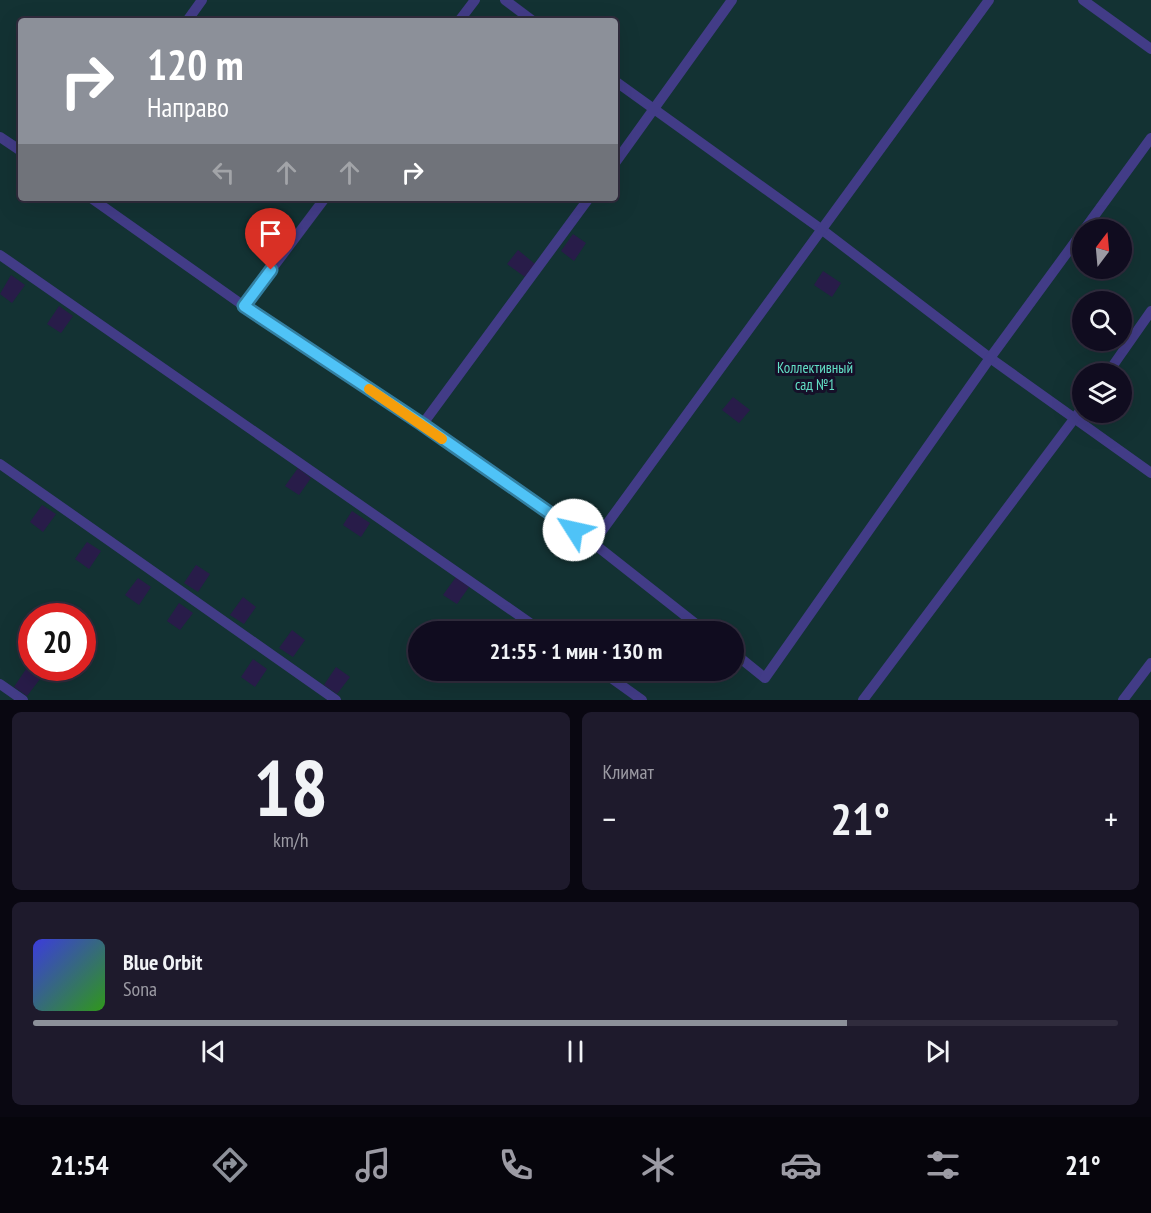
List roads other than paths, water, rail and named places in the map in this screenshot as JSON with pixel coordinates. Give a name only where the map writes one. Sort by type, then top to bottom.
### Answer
[{"type":"lane","points":[[189,18],[202,0]]},
{"type":"lane","points":[[461,18],[475,0]]},
{"type":"lane","points":[[505,0],[529,18]]},
{"type":"lane","points":[[618,159],[732,0]]},
{"type":"lane","points":[[593,543],[988,0]]},
{"type":"lane","points":[[1083,0],[1151,49]]},
{"type":"lane","points":[[618,83],[821,229],[990,358],[1072,416]]},
{"type":"lane","points":[[0,137],[18,149]]},
{"type":"lane","points":[[1092,219],[1151,138]]},
{"type":"lane","points":[[95,201],[244,306],[422,424],[593,543],[692,621]]},
{"type":"lane","points":[[244,306],[323,201]]},
{"type":"lane","points":[[422,424],[587,201]]},
{"type":"lane","points":[[744,661],[765,678],[990,358],[1072,246]]},
{"type":"lane","points":[[0,255],[527,621]]},
{"type":"lane","points":[[1115,363],[1151,310]]},
{"type":"lane","points":[[863,700],[1072,422]]},
{"type":"lane","points":[[1082,423],[1151,473]]},
{"type":"lane","points":[[0,464],[336,700]]},
{"type":"lane","points":[[1123,700],[1151,663]]},
{"type":"lane","points":[[615,681],[642,700]]},
{"type":"lane","points":[[0,684],[22,700]]},
{"type":"park label","name":"Коллективный сад №1","points":[[815,376]]}]
